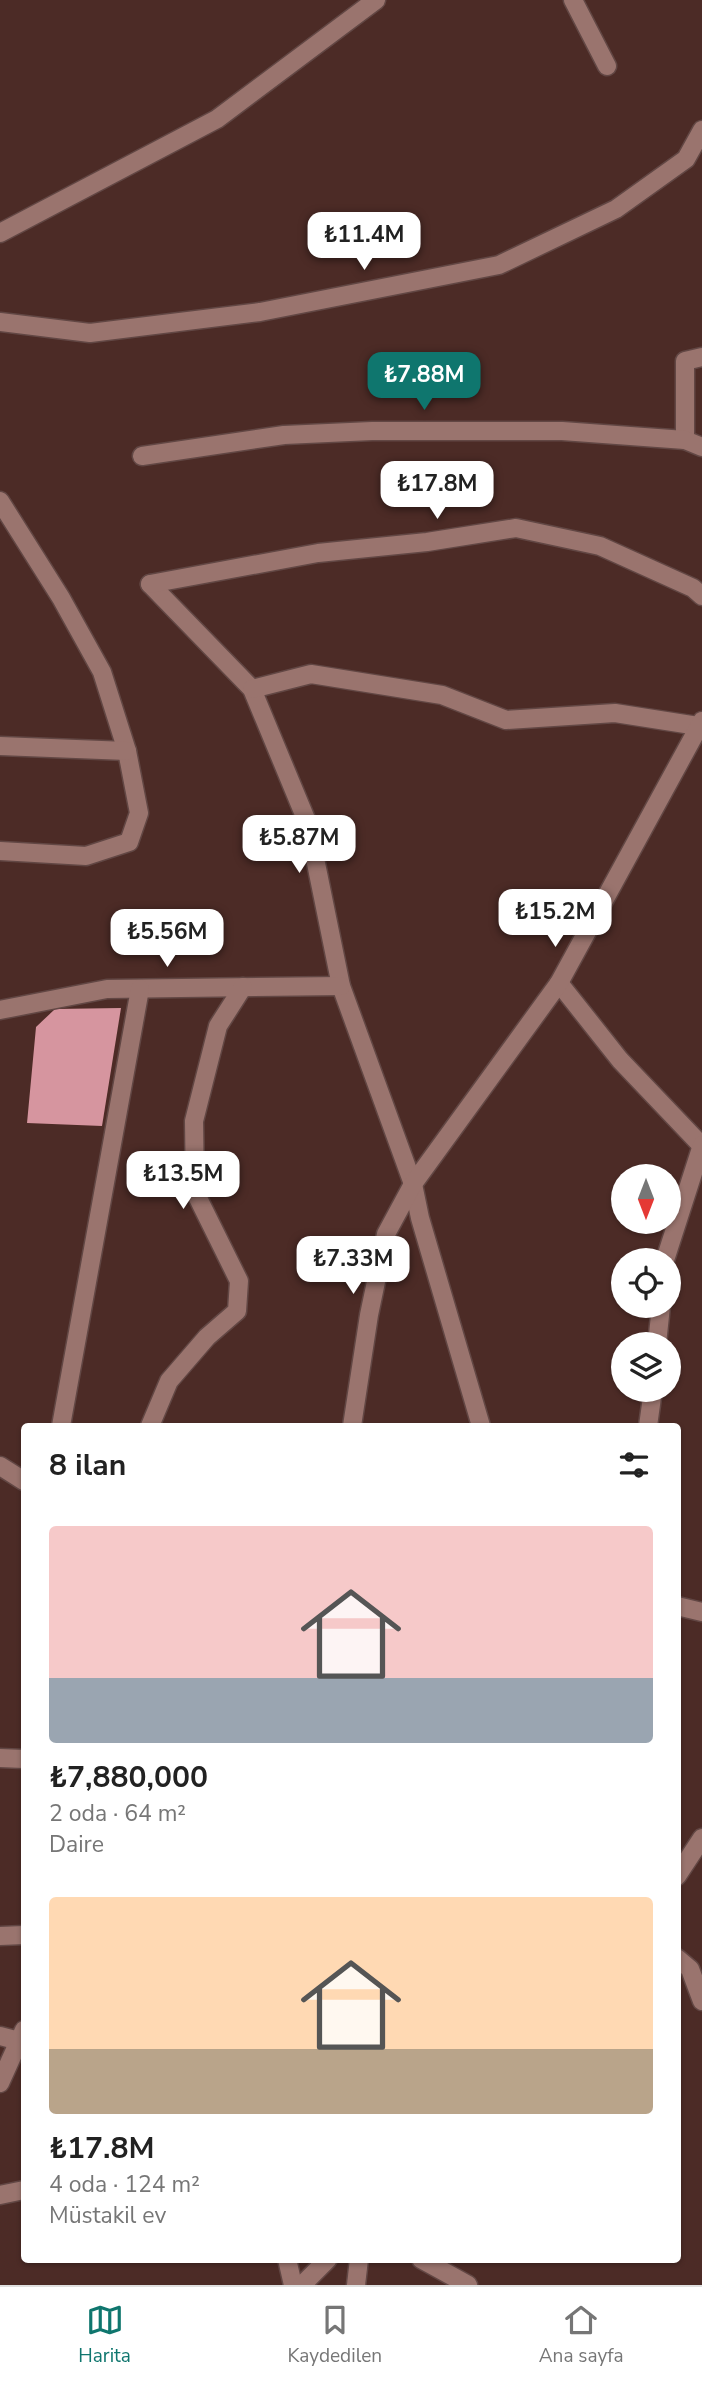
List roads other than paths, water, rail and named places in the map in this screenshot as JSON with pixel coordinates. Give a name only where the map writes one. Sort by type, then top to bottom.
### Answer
[{"type":"street","points":[[0,233],[217,119],[376,0]]},
{"type":"street","points":[[573,0],[607,66]]},
{"type":"street","points":[[0,322],[90,333],[260,312],[499,265],[616,209],[686,159],[702,130]]},
{"type":"street","points":[[685,440],[685,361],[702,357]]},
{"type":"street","points":[[142,456],[284,435],[372,431],[562,431],[685,440],[702,447]]},
{"type":"street","points":[[0,501],[61,598],[102,672],[127,751],[139,813],[129,842],[86,856],[0,851]]},
{"type":"street","points":[[480,1423],[424,1231],[413,1184],[341,986],[308,824],[252,689],[150,584],[318,553],[427,542],[516,528],[600,546],[693,588],[702,596]]},
{"type":"street","points":[[252,689],[311,674],[442,695],[506,720],[615,713],[700,724],[559,983],[413,1184],[386,1234],[369,1315],[352,1423]]},
{"type":"street","points":[[0,747],[127,751]]},
{"type":"street","points":[[559,983],[620,1060],[702,1145],[669,1248]]},
{"type":"street","points":[[0,1010],[107,989],[341,986]]},
{"type":"street","points":[[151,1423],[169,1381],[207,1336],[237,1311],[239,1281],[195,1192],[194,1121],[218,1026],[243,987]]},
{"type":"street","points":[[62,1423],[140,989]]},
{"type":"street","points":[[648,1423],[651,1402]]},
{"type":"street","points":[[0,1466],[21,1479]]},
{"type":"street","points":[[681,1607],[702,1612]]},
{"type":"street","points":[[0,1758],[21,1759]]},
{"type":"street","points":[[681,1870],[702,1838]]},
{"type":"street","points":[[0,1936],[21,1935]]},
{"type":"street","points":[[681,1961],[690,1969],[702,2001]]},
{"type":"street","points":[[0,2036],[21,2036]]},
{"type":"street","points":[[0,2083],[21,2038]]},
{"type":"street","points":[[0,2195],[21,2191]]},
{"type":"street","points":[[289,2263],[293,2285]]},
{"type":"street","points":[[302,2285],[324,2263]]},
{"type":"street","points":[[356,2285],[359,2263]]},
{"type":"street","points":[[428,2263],[468,2285]]}]
